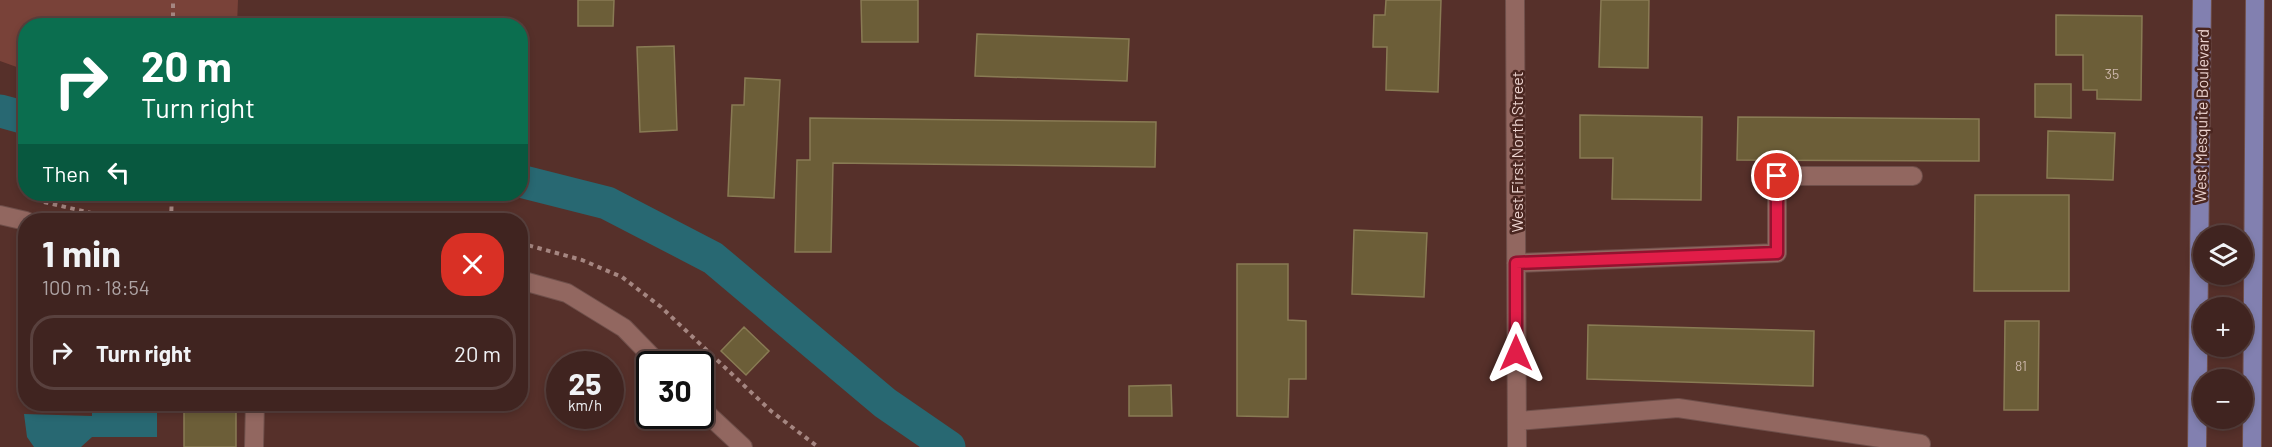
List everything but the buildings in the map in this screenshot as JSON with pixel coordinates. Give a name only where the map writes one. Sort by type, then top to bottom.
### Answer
[{"type":"main road","name":"West Mesquite Boulevard","points":[[2197,447],[2202,0]]},
{"type":"main road","points":[[2252,447],[2255,0]]},
{"type":"street","name":"West First North Street","points":[[1515,0],[1517,447]]},
{"type":"street","points":[[1516,263],[1777,253],[1777,176],[1913,176]]},
{"type":"street","points":[[0,215],[18,219]]},
{"type":"street","points":[[528,282],[567,293],[624,328],[646,351]]},
{"type":"street","points":[[1517,421],[1678,408],[1921,444]]},
{"type":"street","points":[[254,447],[255,411]]},
{"type":"street","points":[[714,421],[743,447]]},
{"type":"path","points":[[173,0],[173,18]]},
{"type":"path","points":[[42,201],[92,213]]},
{"type":"path","points":[[528,245],[582,260],[622,277],[661,307],[771,411],[818,447]]},
{"type":"shaded area","points":[[0,0],[238,0],[237,18],[18,18],[18,67],[0,61]]},
{"type":"water","points":[[92,411],[157,411],[157,437],[92,437],[81,447],[34,447],[27,437],[24,414],[92,416]]},
{"type":"waterway","points":[[0,111],[18,116]]},
{"type":"waterway","points":[[528,183],[607,203],[713,258],[885,403],[949,447]]},
{"type":"route","points":[[1516,353],[1516,263],[1777,253],[1777,176]]}]
